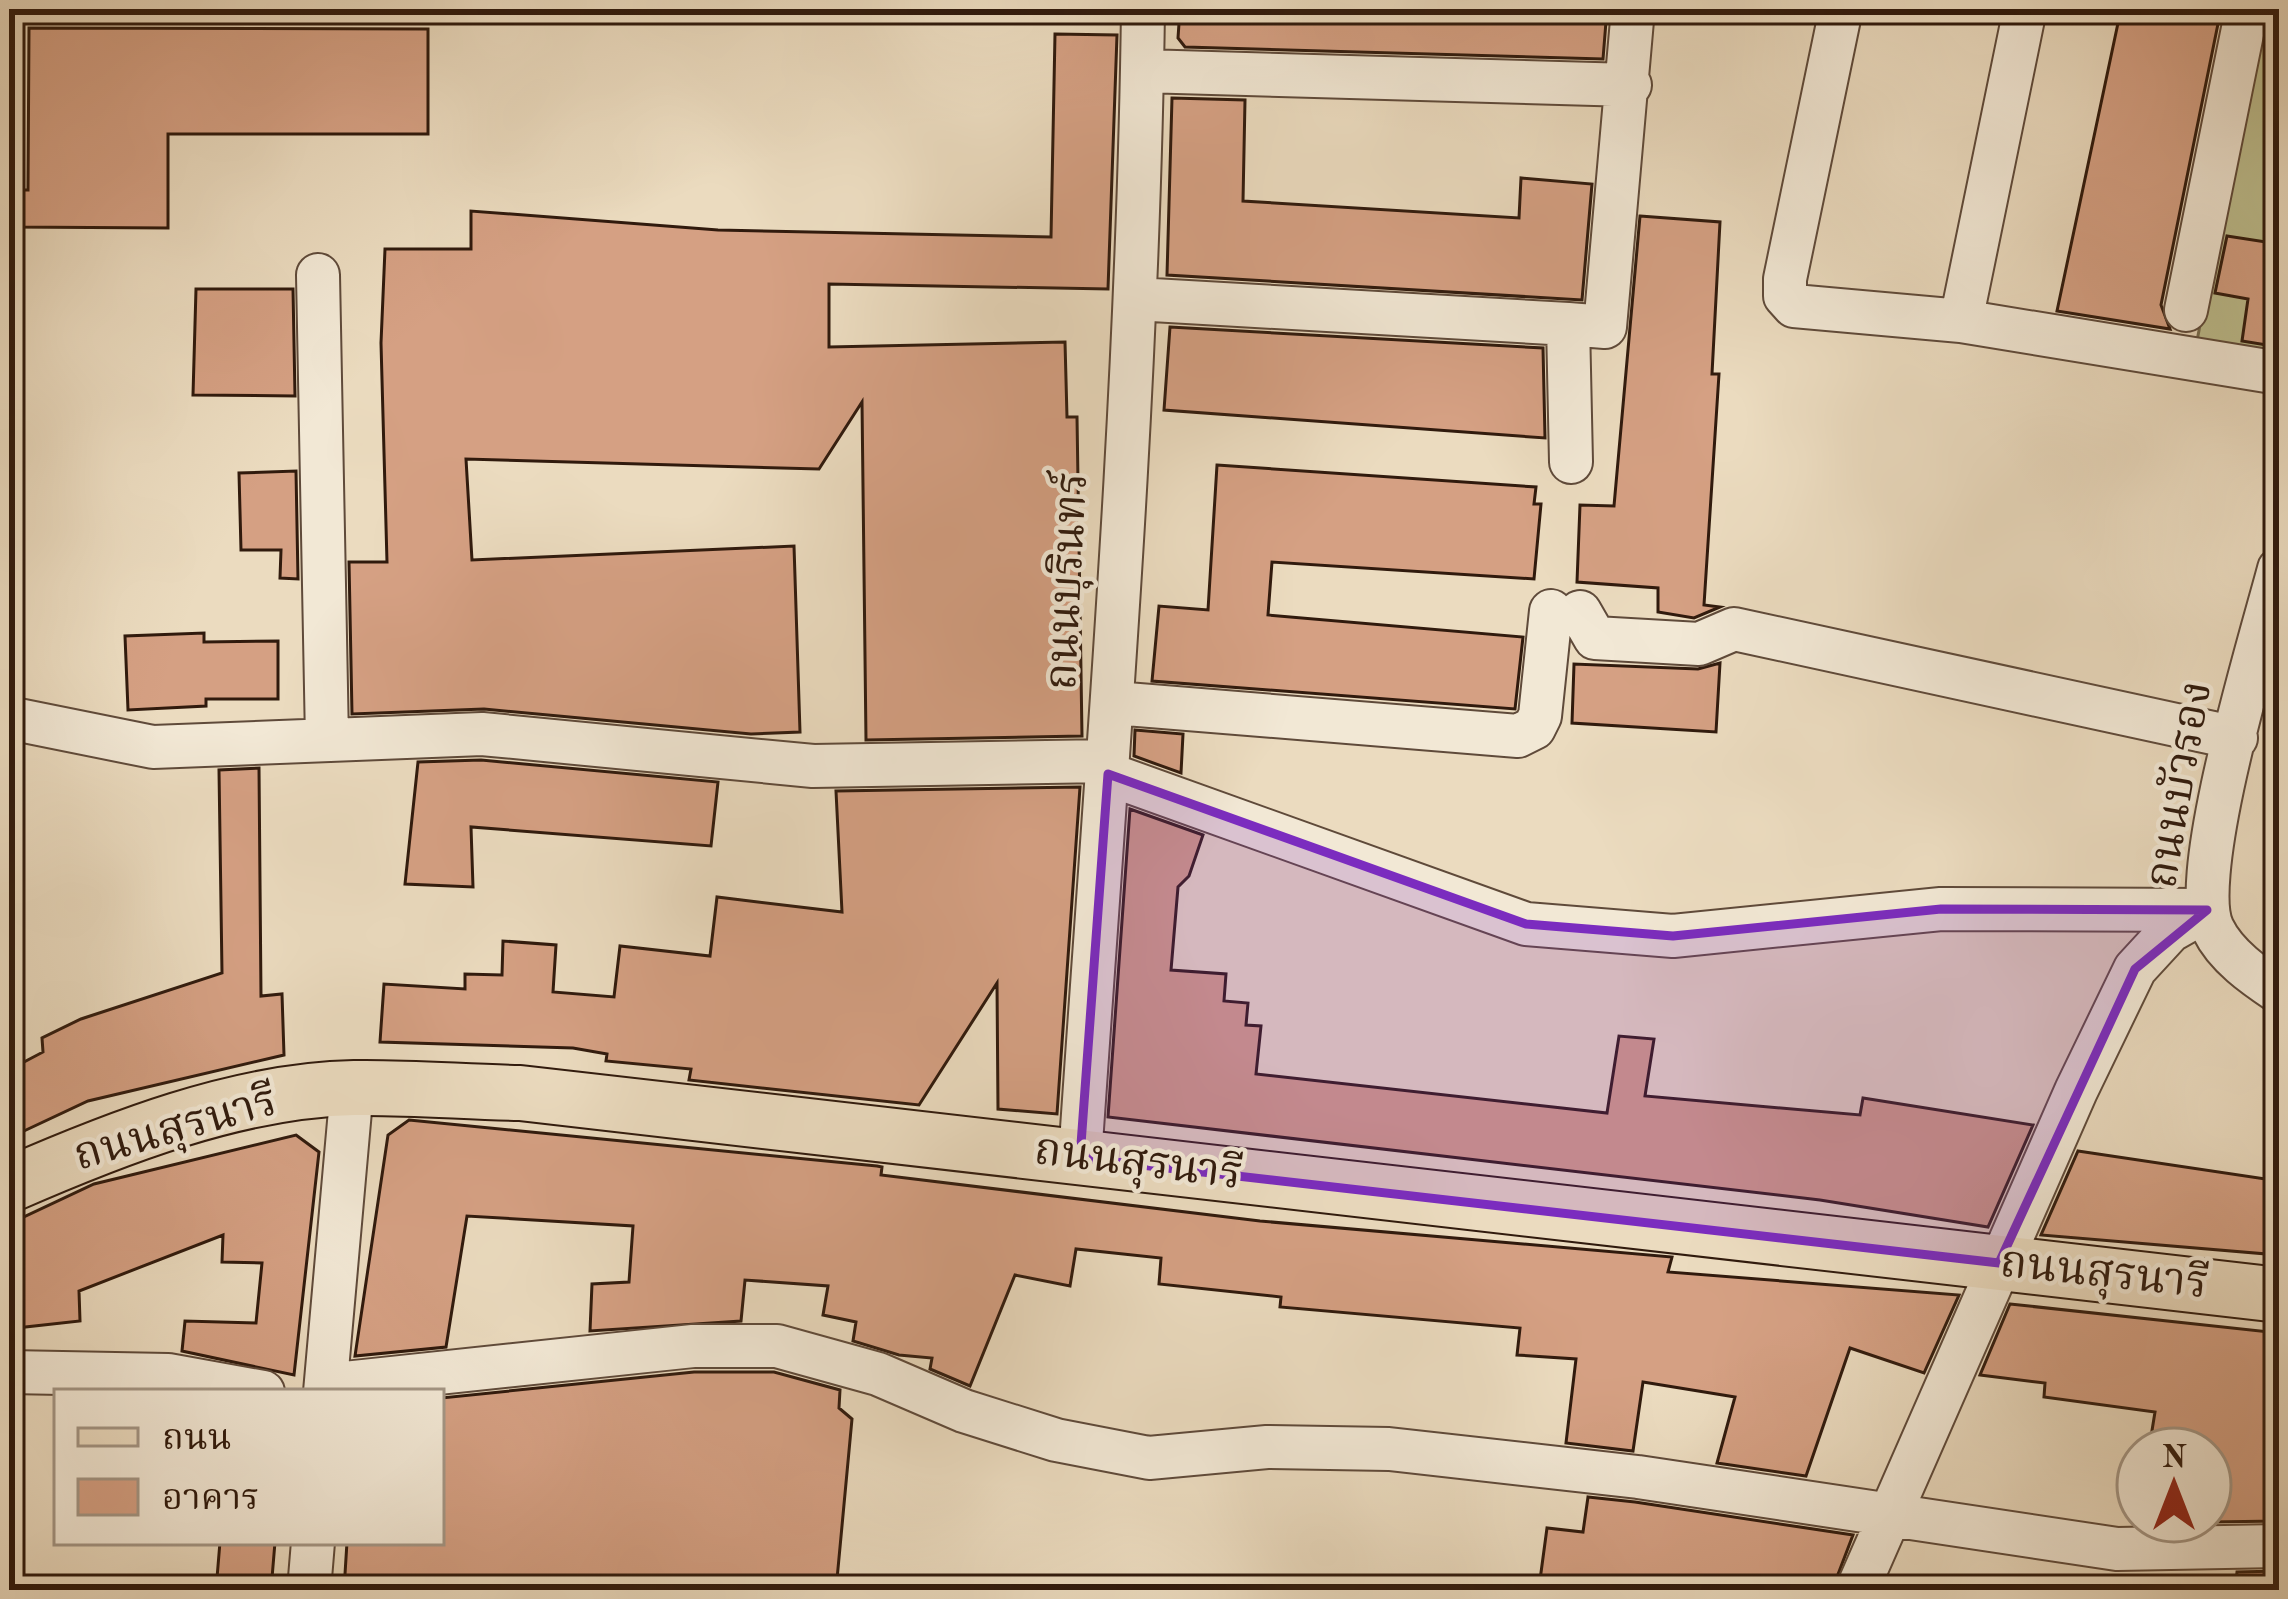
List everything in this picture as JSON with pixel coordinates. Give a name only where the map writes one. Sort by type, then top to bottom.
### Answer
[{"type":"main road","name":"ถนนสุรนารี","points":[[9,1185],[178,1122],[285,1095],[352,1088],[520,1094],[2279,1294]]},
{"type":"street","name":"ถนนบุรินทร์","points":[[1081,1158],[1114,703],[1136,299],[1143,9]]},
{"type":"street","points":[[1136,299],[1605,327],[1634,9]]},
{"type":"street","points":[[1841,9],[1785,296],[1794,306],[1961,321],[2279,374]]},
{"type":"street","points":[[1961,321],[2025,9]]},
{"type":"street","points":[[2186,310],[2247,9]]},
{"type":"street","points":[[1142,71],[1630,85]]},
{"type":"street","points":[[318,275],[327,740]]},
{"type":"street","points":[[1568,324],[1571,462]]},
{"type":"street","name":"ถนนบัวรอง","points":[[2279,569],[2236,738],[2207,910],[2226,949],[2279,992]]},
{"type":"street","points":[[1114,703],[1518,736],[1534,728],[1540,716],[1566,612],[1595,638],[1700,644],[1734,629],[2236,738]]},
{"type":"street","points":[[9,718],[153,747],[482,734],[813,766],[1107,767],[1526,924],[1673,936],[1941,910],[2207,910]]},
{"type":"street","points":[[1857,1590],[1999,1263],[2135,969],[2170,932],[2207,910]]},
{"type":"street","points":[[352,1088],[326,1388],[693,1346],[777,1346],[878,1374],[964,1411],[1056,1440],[1149,1458],[1267,1447],[1389,1449],[1638,1477],[2117,1550],[2279,1546]]},
{"type":"street","points":[[9,1372],[168,1375],[246,1389]]},
{"type":"street","points":[[309,1590],[313,1545]]},
{"type":"highlighted area","points":[[1108,774],[1526,924],[1673,936],[1941,909],[2207,910],[2135,969],[1999,1263],[1080,1158]]},
{"type":"green space","points":[[2261,9],[2279,9],[2279,361],[2196,346]]},
{"type":"building","points":[[1180,9],[1607,9],[1603,59],[1185,47],[1178,38]]},
{"type":"building","points":[[2121,9],[2221,9],[2161,305],[2170,329],[2057,311]]},
{"type":"building","points":[[29,28],[428,29],[428,134],[168,134],[168,228],[12,227],[12,190],[28,190]]},
{"type":"building","points":[[1055,34],[1117,35],[1108,289],[829,284],[829,347],[1065,342],[1067,417],[1077,417],[1082,736],[866,740],[862,402],[819,469],[466,459],[472,560],[794,546],[800,732],[751,734],[484,709],[352,714],[349,562],[387,562],[381,343],[385,249],[471,249],[471,211],[718,230],[1051,237]]},
{"type":"building","points":[[1172,98],[1245,100],[1243,201],[1519,218],[1521,178],[1592,184],[1582,300],[1167,275]]},
{"type":"building","points":[[1640,216],[1720,222],[1712,374],[1719,374],[1704,605],[1720,607],[1694,618],[1658,612],[1658,588],[1577,582],[1580,505],[1614,506]]},
{"type":"building","points":[[2227,236],[2279,244],[2279,347],[2242,341],[2248,299],[2215,293]]},
{"type":"building","points":[[196,289],[293,289],[295,396],[193,395]]},
{"type":"building","points":[[1170,327],[1543,348],[1545,438],[1164,410]]},
{"type":"building","points":[[1217,465],[1536,487],[1534,504],[1541,504],[1534,579],[1272,562],[1268,615],[1523,637],[1515,709],[1152,681],[1159,606],[1208,610]]},
{"type":"building","points":[[296,471],[298,579],[280,578],[281,550],[241,550],[239,473]]},
{"type":"building","points":[[204,633],[204,642],[278,641],[278,699],[206,699],[206,706],[128,710],[125,636]]},
{"type":"building","points":[[1720,663],[1716,732],[1572,723],[1574,664],[1698,669]]},
{"type":"building","points":[[1135,730],[1183,734],[1181,773],[1134,756]]},
{"type":"building","points":[[481,760],[718,782],[711,846],[471,827],[473,887],[405,884],[418,762]]},
{"type":"building","points":[[259,768],[261,996],[282,994],[284,1055],[88,1101],[9,1138],[9,1070],[43,1052],[42,1038],[81,1019],[222,973],[219,770]]},
{"type":"building","points":[[1080,787],[1057,1114],[998,1109],[997,983],[919,1105],[689,1080],[691,1069],[606,1061],[607,1054],[573,1048],[380,1042],[384,984],[465,989],[465,974],[502,975],[503,941],[556,945],[553,992],[614,997],[620,946],[710,956],[717,897],[842,912],[836,791]]},
{"type":"building","points":[[1130,809],[1203,835],[1189,876],[1178,887],[1171,970],[1226,974],[1224,1001],[1248,1003],[1246,1025],[1261,1026],[1256,1074],[1607,1113],[1619,1036],[1654,1039],[1645,1096],[1860,1115],[1863,1098],[2033,1125],[1988,1227],[1820,1200],[1108,1117]]},
{"type":"building","points":[[409,1120],[877,1166],[882,1167],[881,1175],[1260,1221],[1672,1257],[1668,1272],[1959,1295],[1924,1373],[1850,1348],[1806,1476],[1717,1463],[1735,1397],[1643,1382],[1633,1451],[1566,1443],[1576,1359],[1517,1355],[1520,1328],[1280,1307],[1281,1297],[1159,1284],[1161,1258],[1076,1249],[1070,1286],[1015,1275],[970,1386],[930,1369],[932,1358],[899,1355],[853,1341],[856,1322],[823,1315],[828,1286],[745,1280],[741,1321],[590,1331],[592,1284],[629,1282],[633,1226],[467,1216],[446,1347],[355,1356],[388,1135]]},
{"type":"building","points":[[296,1135],[319,1152],[294,1375],[182,1351],[185,1321],[256,1323],[262,1263],[222,1262],[223,1235],[79,1291],[80,1321],[16,1328],[9,1224],[94,1184]]},
{"type":"building","points":[[2078,1151],[2279,1181],[2279,1255],[2041,1235]]},
{"type":"building","points":[[2010,1304],[2279,1333],[2279,1521],[2234,1522],[2234,1425],[2153,1425],[2155,1412],[2044,1397],[2045,1383],[1980,1375]]},
{"type":"building","points":[[694,1372],[774,1372],[840,1390],[839,1408],[852,1419],[836,1590],[344,1590],[347,1545],[444,1545],[444,1398]]},
{"type":"building","points":[[1588,1497],[1853,1535],[1832,1590],[1629,1590],[1540,1580],[1547,1528],[1583,1532]]},
{"type":"building","points":[[220,1545],[275,1545],[271,1590],[216,1590]]},
{"type":"building","points":[[2279,1571],[2279,1590],[2235,1590],[2237,1572]]}]
